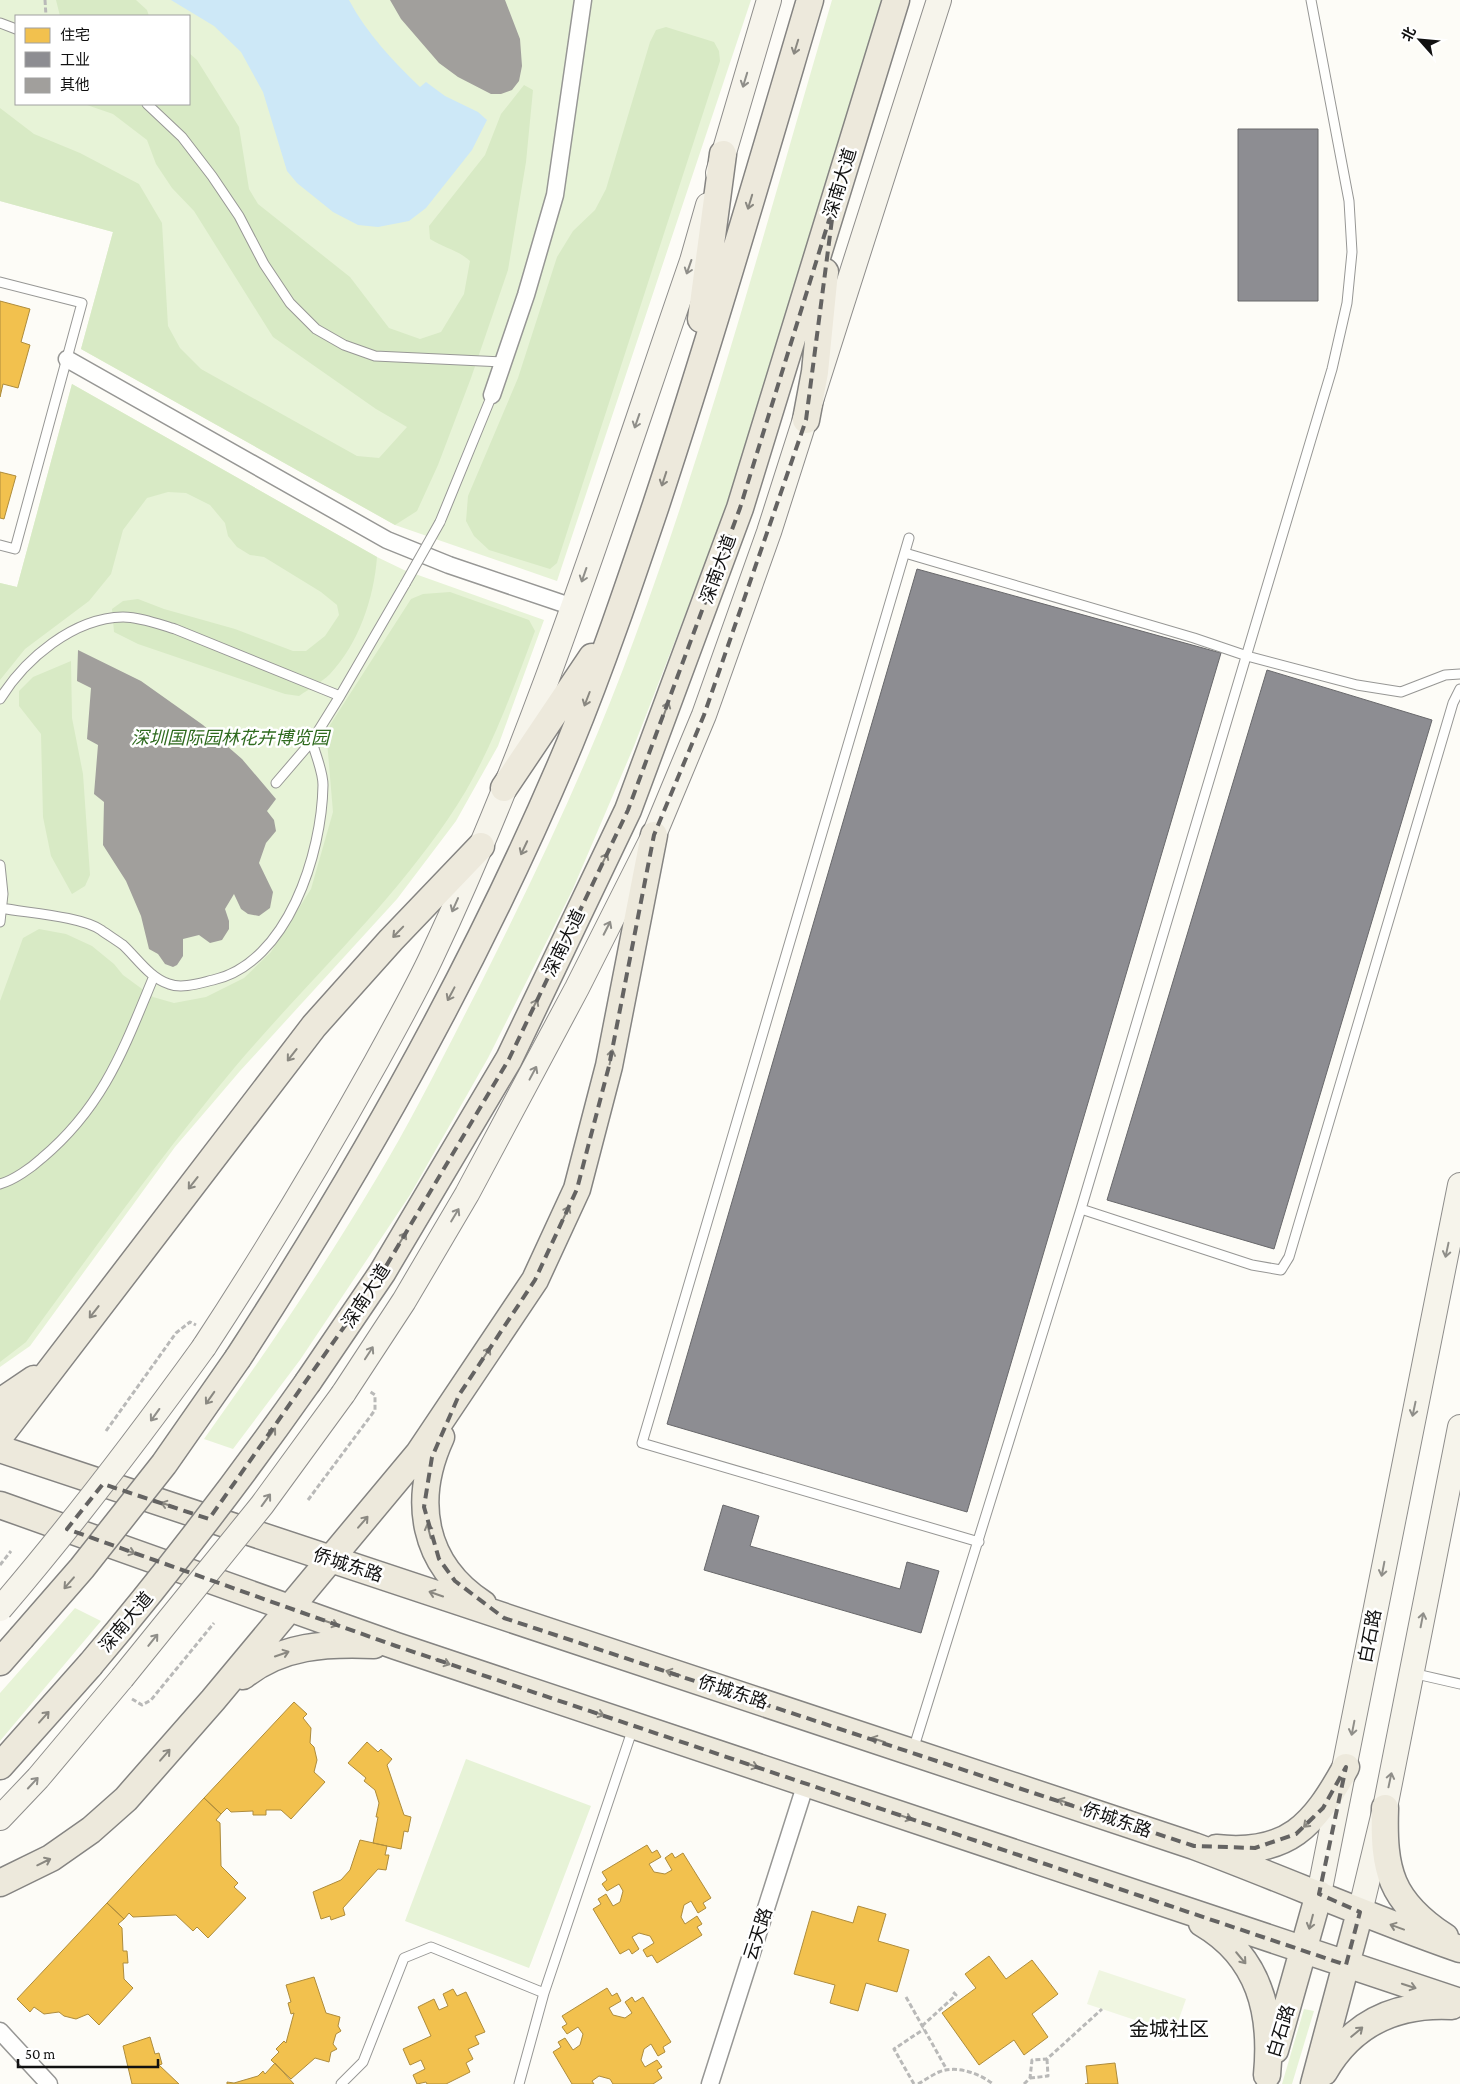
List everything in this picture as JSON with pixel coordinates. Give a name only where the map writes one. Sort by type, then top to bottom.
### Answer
[{"type":"main road","points":[[0,1609],[52,1548],[129,1450],[202,1337],[272,1243],[341,1125],[431,960],[481,846],[573,607],[692,261],[769,0]]},
{"type":"main road","points":[[0,1662],[82,1568],[164,1464],[238,1358],[306,1253],[368,1147],[501,898],[572,740],[622,608],[691,400],[810,0]]},
{"type":"main road","name":"深南大道","points":[[0,1766],[90,1666],[156,1587],[227,1496],[382,1273],[509,1058],[628,810],[740,508],[896,0]]},
{"type":"main road","points":[[0,1818],[127,1688],[342,1394],[404,1301],[467,1194],[564,1013],[654,836],[704,715],[806,420],[939,0]]},
{"type":"main road","points":[[691,400],[723,154]]},
{"type":"main road","points":[[806,420],[815,372],[834,204]]},
{"type":"main road","points":[[504,788],[586,666],[622,608]]},
{"type":"main road","points":[[0,1883],[51,1858],[91,1830],[126,1799],[213,1700],[419,1453],[535,1280],[577,1189],[609,1066],[654,836]]},
{"type":"main road","points":[[0,1436],[54,1363],[314,1026],[391,940],[481,846]]},
{"type":"main road","name":"白石路","points":[[1266,2080],[1319,1894],[1346,1767],[1405,1451],[1460,1185]]},
{"type":"main road","points":[[0,1402],[25,1387],[54,1363]]},
{"type":"main road","points":[[459,1395],[432,1457],[424,1507],[428,1534],[439,1559],[455,1581],[472,1597],[504,1618]]},
{"type":"main road","points":[[1316,2084],[1360,1912],[1384,1808],[1460,1427]]},
{"type":"main road","name":"侨城东路","points":[[0,1449],[1194,1846],[1319,1894],[1360,1912],[1460,1948]]},
{"type":"main road","points":[[0,1505],[396,1646],[1460,2002]]},
{"type":"main road","points":[[213,1700],[252,1669],[280,1653],[336,1645],[396,1646]]},
{"type":"main road","points":[[1194,1846],[1230,1850],[1255,1848],[1276,1843],[1296,1834],[1323,1808],[1346,1767]]},
{"type":"main road","points":[[1384,1808],[1384,1847],[1388,1872],[1397,1890],[1412,1911],[1460,1948]]},
{"type":"main road","points":[[1176,1907],[1208,1927],[1231,1946],[1248,1966],[1259,1988],[1267,2014],[1270,2046],[1266,2080]]},
{"type":"main road","points":[[1316,2084],[1339,2050],[1367,2024],[1397,2011],[1421,2006],[1460,2006]]},
{"type":"street","points":[[492,395],[526,295],[555,195],[583,0]]},
{"type":"street","points":[[66,359],[387,540],[450,565],[573,607]]},
{"type":"street","name":"云天路","points":[[710,2084],[806,1783]]},
{"type":"street","points":[[0,2031],[49,2084]]},
{"type":"lane","points":[[913,1751],[1081,1209],[1332,369],[1346,303],[1352,252],[1349,202],[1311,0]]},
{"type":"lane","points":[[0,23],[15,29]]},
{"type":"lane","points":[[148,105],[182,137],[212,176],[239,216],[264,264],[290,303],[316,329],[344,345],[374,356],[504,362]]},
{"type":"lane","points":[[0,282],[82,304],[15,549],[0,545]]},
{"type":"lane","points":[[276,783],[312,741],[440,522],[492,395]]},
{"type":"lane","points":[[909,538],[642,1443],[979,1542]]},
{"type":"lane","points":[[905,553],[1194,638],[1247,656],[1357,685],[1401,692],[1445,675],[1460,674]]},
{"type":"lane","points":[[0,699],[9,684],[50,645],[101,619],[124,617],[147,620],[174,629],[340,696]]},
{"type":"lane","points":[[1081,1209],[1252,1265],[1281,1270],[1289,1257],[1453,703],[1460,689]]},
{"type":"lane","points":[[1,908],[77,921],[98,928],[122,944],[154,976],[169,985],[188,985],[231,976],[258,956],[278,933],[298,899],[308,869],[319,819],[323,783],[312,741]]},
{"type":"lane","points":[[0,866],[3,894],[0,922]]},
{"type":"lane","points":[[0,1184],[34,1165],[63,1140],[94,1104],[117,1066],[154,976]]},
{"type":"lane","points":[[1412,1673],[1460,1684]]},
{"type":"lane","points":[[519,2084],[544,1993],[634,1726]]},
{"type":"lane","points":[[341,2084],[363,2062],[404,1958],[430,1947],[544,1993]]},
{"type":"path","points":[[44,0],[46,15]]},
{"type":"path","points":[[106,1431],[176,1332],[190,1322],[202,1337]]},
{"type":"path","points":[[308,1500],[375,1410],[375,1395],[369,1391]]},
{"type":"path","points":[[0,1564],[11,1551]]},
{"type":"path","points":[[127,1688],[142,1705],[150,1700],[214,1623]]},
{"type":"path","points":[[953,1992],[956,1995],[923,2027],[894,2049],[916,2084],[940,2071],[947,2070],[962,2070],[984,2077],[993,2084]]},
{"type":"path","points":[[906,1997],[947,2070]]},
{"type":"path","points":[[1030,2078],[1032,2060],[1047,2059],[1102,2009]]},
{"type":"path","points":[[1024,2084],[1030,2078],[1048,2076],[1047,2059]]},
{"type":"highlighted area","points":[[834,204],[806,420],[704,715],[654,835],[609,1066],[577,1189],[535,1280],[459,1395],[432,1457],[424,1507],[439,1559],[455,1581],[504,1618],[1194,1846],[1255,1848],[1296,1834],[1323,1808],[1346,1767],[1319,1894],[1360,1912],[1346,1965],[396,1646],[67,1529],[103,1484],[209,1519],[382,1273],[509,1059],[628,810],[740,508]]},
{"type":"green space","points":[[0,0],[751,0],[557,581],[395,525],[81,349],[113,232],[0,201]]},
{"type":"green space","points":[[56,0],[136,0],[147,10],[149,15],[60,15]]},
{"type":"green space","points":[[832,0],[883,0],[747,444],[710,551],[634,746],[572,891],[488,1058],[410,1195],[300,1360],[233,1449],[204,1439],[313,1280],[403,1133],[480,985],[543,856],[601,726],[663,559],[715,400]]},
{"type":"green space","points":[[666,27],[714,42],[719,51],[720,61],[557,563],[550,569],[489,550],[474,536],[466,521],[468,496],[518,378],[557,257],[573,231],[595,210],[606,189],[650,42],[656,30]]},
{"type":"green space","points":[[190,54],[197,60],[239,127],[249,189],[258,204],[350,277],[389,328],[420,339],[441,332],[464,294],[470,261],[461,254],[430,239],[429,226],[485,155],[501,114],[524,85],[533,90],[526,162],[508,270],[471,378],[438,465],[417,511],[395,525],[81,349],[113,232],[0,201],[0,108],[34,134],[80,153],[139,184],[162,223],[168,326],[180,348],[201,369],[357,456],[379,458],[407,427],[376,409],[273,337],[194,211],[172,188],[156,164],[147,140],[113,114],[87,105],[190,105]]},
{"type":"green space","name":"深圳国际园林花卉博览园","points":[[72,384],[377,557],[404,570],[544,620],[498,746],[456,821],[397,899],[240,1071],[175,1147],[30,1346],[0,1367],[0,583],[17,587]]},
{"type":"green space","points":[[72,384],[377,557],[368,604],[357,634],[340,662],[327,677],[299,696],[285,694],[138,644],[114,632],[112,609],[123,601],[138,599],[164,609],[235,629],[293,651],[306,651],[325,636],[339,615],[337,605],[321,592],[264,557],[250,555],[237,547],[228,536],[225,523],[210,505],[186,493],[168,492],[147,498],[123,530],[111,574],[89,601],[25,649],[0,680],[0,583],[17,587]]},
{"type":"green space","points":[[450,592],[529,620],[535,631],[487,751],[462,797],[424,852],[372,916],[262,1036],[181,1134],[26,1342],[0,1362],[0,1001],[23,938],[39,929],[66,934],[92,946],[114,964],[123,975],[153,997],[174,1003],[206,997],[244,978],[271,952],[311,889],[333,812],[327,741],[330,725],[411,599],[423,594]]},
{"type":"green space","points":[[71,661],[72,718],[83,774],[90,875],[85,886],[72,894],[51,856],[43,817],[41,734],[19,706],[19,691],[33,677]]},
{"type":"green space","points":[[75,1608],[101,1621],[0,1741],[0,1693]]},
{"type":"green space","points":[[466,1759],[591,1806],[529,1968],[405,1921]]},
{"type":"green space","points":[[1099,1970],[1186,1999],[1174,2033],[1087,2004]]},
{"type":"green space","points":[[1304,2009],[1314,2011],[1292,2084],[1282,2084]]},
{"type":"water","points":[[171,0],[349,0],[381,46],[420,87],[426,82],[445,96],[478,112],[487,120],[472,150],[426,208],[409,221],[378,227],[358,225],[333,212],[297,183],[287,171],[263,92],[241,52],[214,26]]},
{"type":"building: 住宅","points":[[0,301],[30,309],[21,342],[30,345],[18,388],[3,384],[0,397]]},
{"type":"building: 住宅","points":[[0,472],[16,476],[4,519],[0,518]]},
{"type":"building: 住宅","points":[[294,1702],[307,1714],[303,1718],[311,1728],[310,1743],[314,1747],[317,1760],[314,1772],[325,1782],[291,1819],[281,1810],[266,1810],[266,1815],[253,1815],[253,1811],[231,1812],[227,1808],[221,1814],[204,1798]]},
{"type":"building: 住宅","points":[[367,1742],[378,1752],[381,1749],[392,1759],[387,1765],[404,1815],[411,1817],[408,1832],[404,1831],[401,1849],[373,1843],[379,1803],[375,1790],[364,1781],[366,1778],[348,1763]]},
{"type":"building: 住宅","points":[[204,1798],[221,1814],[216,1820],[220,1823],[221,1866],[238,1883],[234,1887],[246,1898],[208,1938],[197,1927],[193,1931],[176,1915],[133,1917],[129,1913],[124,1919],[107,1903]]},
{"type":"building: 住宅","points":[[360,1840],[387,1846],[385,1855],[389,1855],[386,1870],[378,1869],[343,1908],[345,1915],[331,1920],[330,1916],[321,1919],[313,1892],[341,1880],[350,1870]]},
{"type":"building: 住宅","points":[[647,1845],[652,1853],[657,1850],[661,1857],[649,1864],[654,1872],[665,1874],[672,1870],[665,1858],[672,1853],[675,1858],[683,1853],[711,1898],[703,1903],[706,1908],[698,1913],[691,1901],[684,1905],[681,1917],[685,1924],[697,1916],[702,1924],[697,1927],[702,1935],[657,1963],[652,1955],[647,1957],[643,1950],[654,1943],[650,1936],[639,1933],[632,1937],[639,1949],[632,1954],[629,1949],[620,1954],[593,1909],[601,1904],[598,1899],[606,1894],[613,1906],[620,1902],[623,1891],[619,1884],[607,1891],[602,1884],[607,1880],[602,1872]]},
{"type":"building: 住宅","points":[[107,1903],[124,1919],[118,1924],[122,1928],[123,1951],[127,1951],[128,1963],[123,1963],[124,1979],[133,1988],[99,2025],[88,2014],[76,2019],[64,2016],[59,2012],[44,2014],[34,2007],[30,2012],[17,1999]]},
{"type":"building: 住宅","points":[[858,1906],[886,1914],[878,1941],[909,1950],[897,1992],[866,1983],[858,2011],[830,2003],[835,1985],[794,1974],[812,1911],[853,1923]]},
{"type":"building: 住宅","points":[[989,1956],[1006,1979],[1032,1960],[1058,1994],[1032,2014],[1048,2037],[1024,2055],[1014,2040],[979,2065],[942,2013],[976,1988],[965,1974]]},
{"type":"building: 住宅","points":[[314,1977],[326,2013],[340,2017],[338,2026],[341,2031],[336,2034],[333,2044],[337,2049],[331,2052],[329,2062],[315,2058],[291,2079],[271,2060],[279,2052],[276,2049],[284,2041],[286,2043],[294,2013],[291,2014],[288,2003],[291,2002],[286,1985]]},
{"type":"building: 住宅","points":[[607,1988],[612,1996],[617,1993],[621,2001],[609,2008],[613,2015],[625,2018],[632,2013],[625,2002],[632,1997],[635,2002],[643,1997],[671,2042],[663,2047],[665,2052],[658,2056],[651,2044],[644,2049],[641,2060],[645,2067],[657,2060],[662,2067],[657,2070],[662,2078],[653,2084],[613,2084],[610,2079],[599,2076],[592,2081],[594,2084],[572,2084],[553,2052],[561,2047],[558,2042],[565,2038],[573,2050],[580,2045],[583,2034],[578,2027],[567,2034],[562,2027],[567,2024],[562,2016]]},
{"type":"building: 住宅","points":[[453,1989],[457,1996],[466,1992],[485,2032],[475,2036],[479,2044],[468,2049],[473,2059],[466,2063],[470,2072],[446,2084],[427,2084],[426,2082],[417,2084],[413,2075],[425,2069],[421,2060],[410,2065],[403,2049],[431,2036],[418,2007],[434,1999],[439,2010],[448,2006],[443,1994]]},
{"type":"building: 住宅","points":[[150,2037],[155,2054],[159,2053],[162,2064],[159,2065],[179,2084],[132,2084],[123,2046]]},
{"type":"building: 住宅","points":[[275,2063],[294,2084],[227,2084],[227,2082],[234,2083],[258,2076],[263,2071],[265,2074]]},
{"type":"building: 住宅","points":[[1115,2063],[1118,2084],[1088,2084],[1086,2066]]},
{"type":"building: 工业","points":[[1238,129],[1318,129],[1318,301],[1238,301]]},
{"type":"building: 工业","points":[[917,569],[1221,653],[967,1512],[667,1424]]},
{"type":"building: 工业","points":[[1267,670],[1432,720],[1274,1249],[1107,1200]]},
{"type":"building: 工业","points":[[723,1505],[759,1516],[750,1546],[900,1589],[907,1562],[939,1571],[921,1633],[704,1570]]},
{"type":"building: 其他","points":[[390,0],[505,0],[520,39],[522,66],[519,81],[512,90],[501,94],[491,94],[458,77],[439,63],[401,19]]},
{"type":"building: 其他","points":[[78,650],[141,681],[203,725],[242,759],[276,799],[267,811],[274,820],[276,831],[266,843],[259,863],[273,892],[270,908],[259,916],[248,914],[241,909],[234,894],[225,909],[229,921],[229,929],[222,940],[210,943],[199,935],[183,939],[183,956],[177,965],[173,967],[165,964],[158,954],[149,949],[141,916],[126,881],[103,845],[104,802],[94,794],[98,745],[87,739],[91,688],[77,681]]},
{"type":"district","name":"金城社区","points":[[1169,2029]]}]
